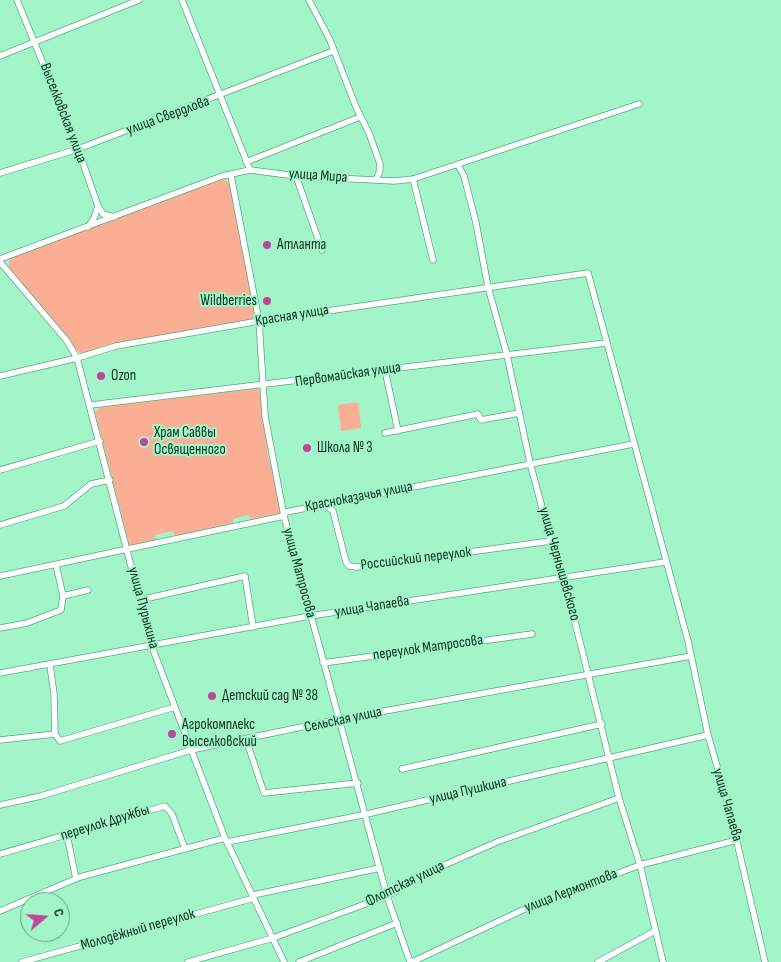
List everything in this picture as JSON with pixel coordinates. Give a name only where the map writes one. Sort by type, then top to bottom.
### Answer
[{"type":"street","name":"Выселковская улица","points":[[17,0],[78,149],[98,206]]},
{"type":"street","points":[[0,56],[139,0]]},
{"type":"street","points":[[182,0],[250,170]]},
{"type":"street","points":[[309,0],[333,51],[360,117],[369,133],[380,164],[376,180]]},
{"type":"street","name":"улица Свердлова","points":[[0,173],[78,149],[221,96],[333,51]]},
{"type":"street","name":"улица Мира","points":[[0,260],[222,176],[231,176],[250,170],[296,176],[376,180],[413,179],[639,104]]},
{"type":"street","name":"улица Мира","points":[[246,162],[360,117]]},
{"type":"street","name":"улица Чернышевского","points":[[458,165],[464,176],[476,223],[488,287],[507,355],[530,463],[561,578],[566,586],[619,798],[640,865],[663,962]]},
{"type":"street","name":"улица Матросова","points":[[231,176],[259,321],[262,386],[269,447],[284,516],[323,663],[367,814],[387,896],[411,962]]},
{"type":"street","points":[[296,176],[322,250]]},
{"type":"street","points":[[413,179],[433,260]]},
{"type":"street","points":[[98,206],[103,214],[114,217]]},
{"type":"street","points":[[88,226],[94,218],[98,206]]},
{"type":"street","name":"улица Пурыхина","points":[[0,260],[67,341],[77,358],[152,647],[226,840],[284,962]]},
{"type":"street","name":"Красная улица","points":[[0,376],[77,358],[116,346],[259,321],[588,273]]},
{"type":"street","name":"улица Чапаева","points":[[588,273],[691,656],[708,735],[737,840],[765,962]]},
{"type":"street","name":"Первомайская улица","points":[[90,405],[262,386],[606,343]]},
{"type":"street","points":[[385,370],[398,431]]},
{"type":"street","points":[[385,433],[478,414],[481,420],[519,413]]},
{"type":"street","points":[[0,470],[100,441]]},
{"type":"street","name":"Красноказачья улица","points":[[0,576],[128,551],[284,516],[286,512],[324,504],[633,444]]},
{"type":"street","points":[[0,525],[64,506],[91,484],[110,480]]},
{"type":"street","name":"Российский переулок","points":[[324,504],[333,511],[346,562],[349,566],[357,568],[551,541]]},
{"type":"street","name":"улица Чапаева","points":[[0,674],[310,616],[665,562]]},
{"type":"street","points":[[0,628],[28,623],[61,610],[63,596],[56,565]]},
{"type":"street","points":[[140,600],[245,576],[253,627]]},
{"type":"street","points":[[63,596],[88,590]]},
{"type":"street","name":"переулок Матросова","points":[[323,663],[532,634]]},
{"type":"street","name":"Сельская улица","points":[[0,805],[41,796],[191,750],[340,719],[691,656]]},
{"type":"street","points":[[50,665],[54,694],[55,734],[60,741],[175,707]]},
{"type":"street","points":[[402,769],[602,724]]},
{"type":"street","points":[[0,740],[22,736],[55,734]]},
{"type":"street","name":"улица Пушкина","points":[[0,911],[76,879],[185,849],[367,814],[708,735]]},
{"type":"street","points":[[246,739],[264,793],[358,783]]},
{"type":"street","name":"Флотская улица","points":[[188,962],[272,938],[387,896],[433,870],[497,842],[619,798]]},
{"type":"street","name":"переулок Дружбы","points":[[0,854],[165,806],[172,814],[185,849]]},
{"type":"street","points":[[67,835],[76,879]]},
{"type":"street","name":"улица Лермонтова","points":[[411,962],[529,907],[640,865],[737,840]]},
{"type":"street","name":"Молодёжный переулок","points":[[22,962],[254,896],[380,868]]},
{"type":"street","points":[[298,962],[397,923]]},
{"type":"street","points":[[598,962],[655,931]]},
{"type":"shaded area","points":[[223,179],[230,184],[256,316],[253,319],[115,344],[83,354],[78,351],[9,268],[9,260],[16,254]]},
{"type":"shaded area","points":[[259,390],[261,395],[268,456],[282,513],[251,519],[248,515],[233,519],[233,523],[175,538],[173,531],[155,535],[155,542],[130,548],[95,412],[101,407]]},
{"type":"shaded area","points":[[358,402],[361,428],[341,431],[338,405]]},
{"type":"place","name":"Атланта","points":[[267,245]]},
{"type":"place","name":"Wildberries","points":[[267,301]]},
{"type":"place","name":"Ozon","points":[[101,376]]},
{"type":"place","name":"Храм Саввы Освященного","points":[[144,442]]},
{"type":"place","name":"Школа № 3","points":[[307,448]]},
{"type":"place","name":"Детский сад № 38","points":[[212,696]]},
{"type":"place","name":"Агрокомплекс Выселковский","points":[[172,734]]}]
